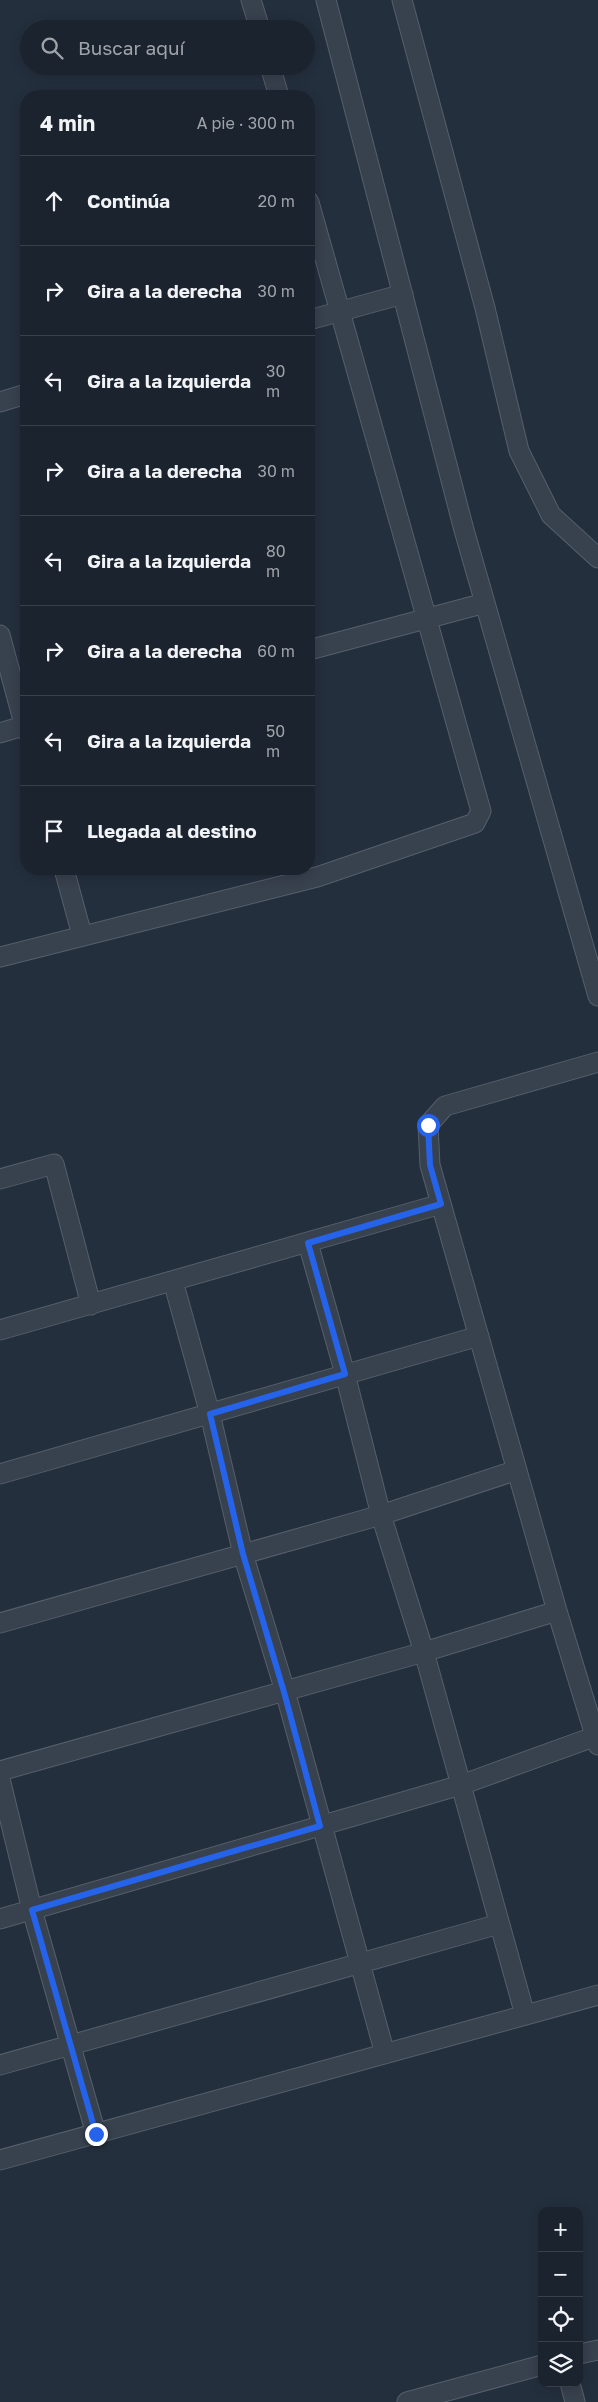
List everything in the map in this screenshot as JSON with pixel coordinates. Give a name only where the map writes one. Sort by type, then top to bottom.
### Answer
[{"type":"lane","points":[[251,0],[257,20]]},
{"type":"lane","points":[[326,0],[485,603],[598,996]]},
{"type":"lane","points":[[402,0],[485,308],[519,451],[551,515],[598,558]]},
{"type":"lane","points":[[273,75],[277,90]]},
{"type":"lane","points":[[0,957],[317,877],[475,823],[481,811],[315,223]]},
{"type":"lane","points":[[315,318],[403,294]]},
{"type":"lane","points":[[0,402],[20,396]]},
{"type":"lane","points":[[315,648],[485,603]]},
{"type":"lane","points":[[0,635],[20,707]]},
{"type":"lane","points":[[0,733],[20,729]]},
{"type":"lane","points":[[66,875],[82,935]]},
{"type":"lane","points":[[0,1919],[461,1785],[597,1740],[516,1470],[430,1165],[428,1125],[445,1106],[598,1062]]},
{"type":"lane","points":[[0,1178],[54,1164],[91,1304]]},
{"type":"lane","points":[[0,1330],[441,1204]]},
{"type":"lane","points":[[308,1243],[345,1374],[381,1515],[424,1652],[525,2015]]},
{"type":"lane","points":[[173,1281],[210,1414],[243,1554],[284,1692],[385,2054]]},
{"type":"lane","points":[[0,1474],[479,1336]]},
{"type":"lane","points":[[0,1623],[381,1515],[516,1470]]},
{"type":"lane","points":[[0,1771],[424,1652],[557,1611]]},
{"type":"lane","points":[[0,1779],[32,1910],[96,2134]]},
{"type":"lane","points":[[0,2065],[499,1924]]},
{"type":"lane","points":[[0,2160],[598,1995]]},
{"type":"lane","points":[[583,2353],[598,2350]]},
{"type":"lane","points":[[407,2402],[538,2366]]},
{"type":"lane","points":[[571,2387],[575,2402]]},
{"type":"route","points":[[96,2134],[32,1910],[320,1826],[284,1692],[243,1554],[210,1414],[345,1374],[308,1243],[441,1204],[430,1165],[428,1125]]}]
